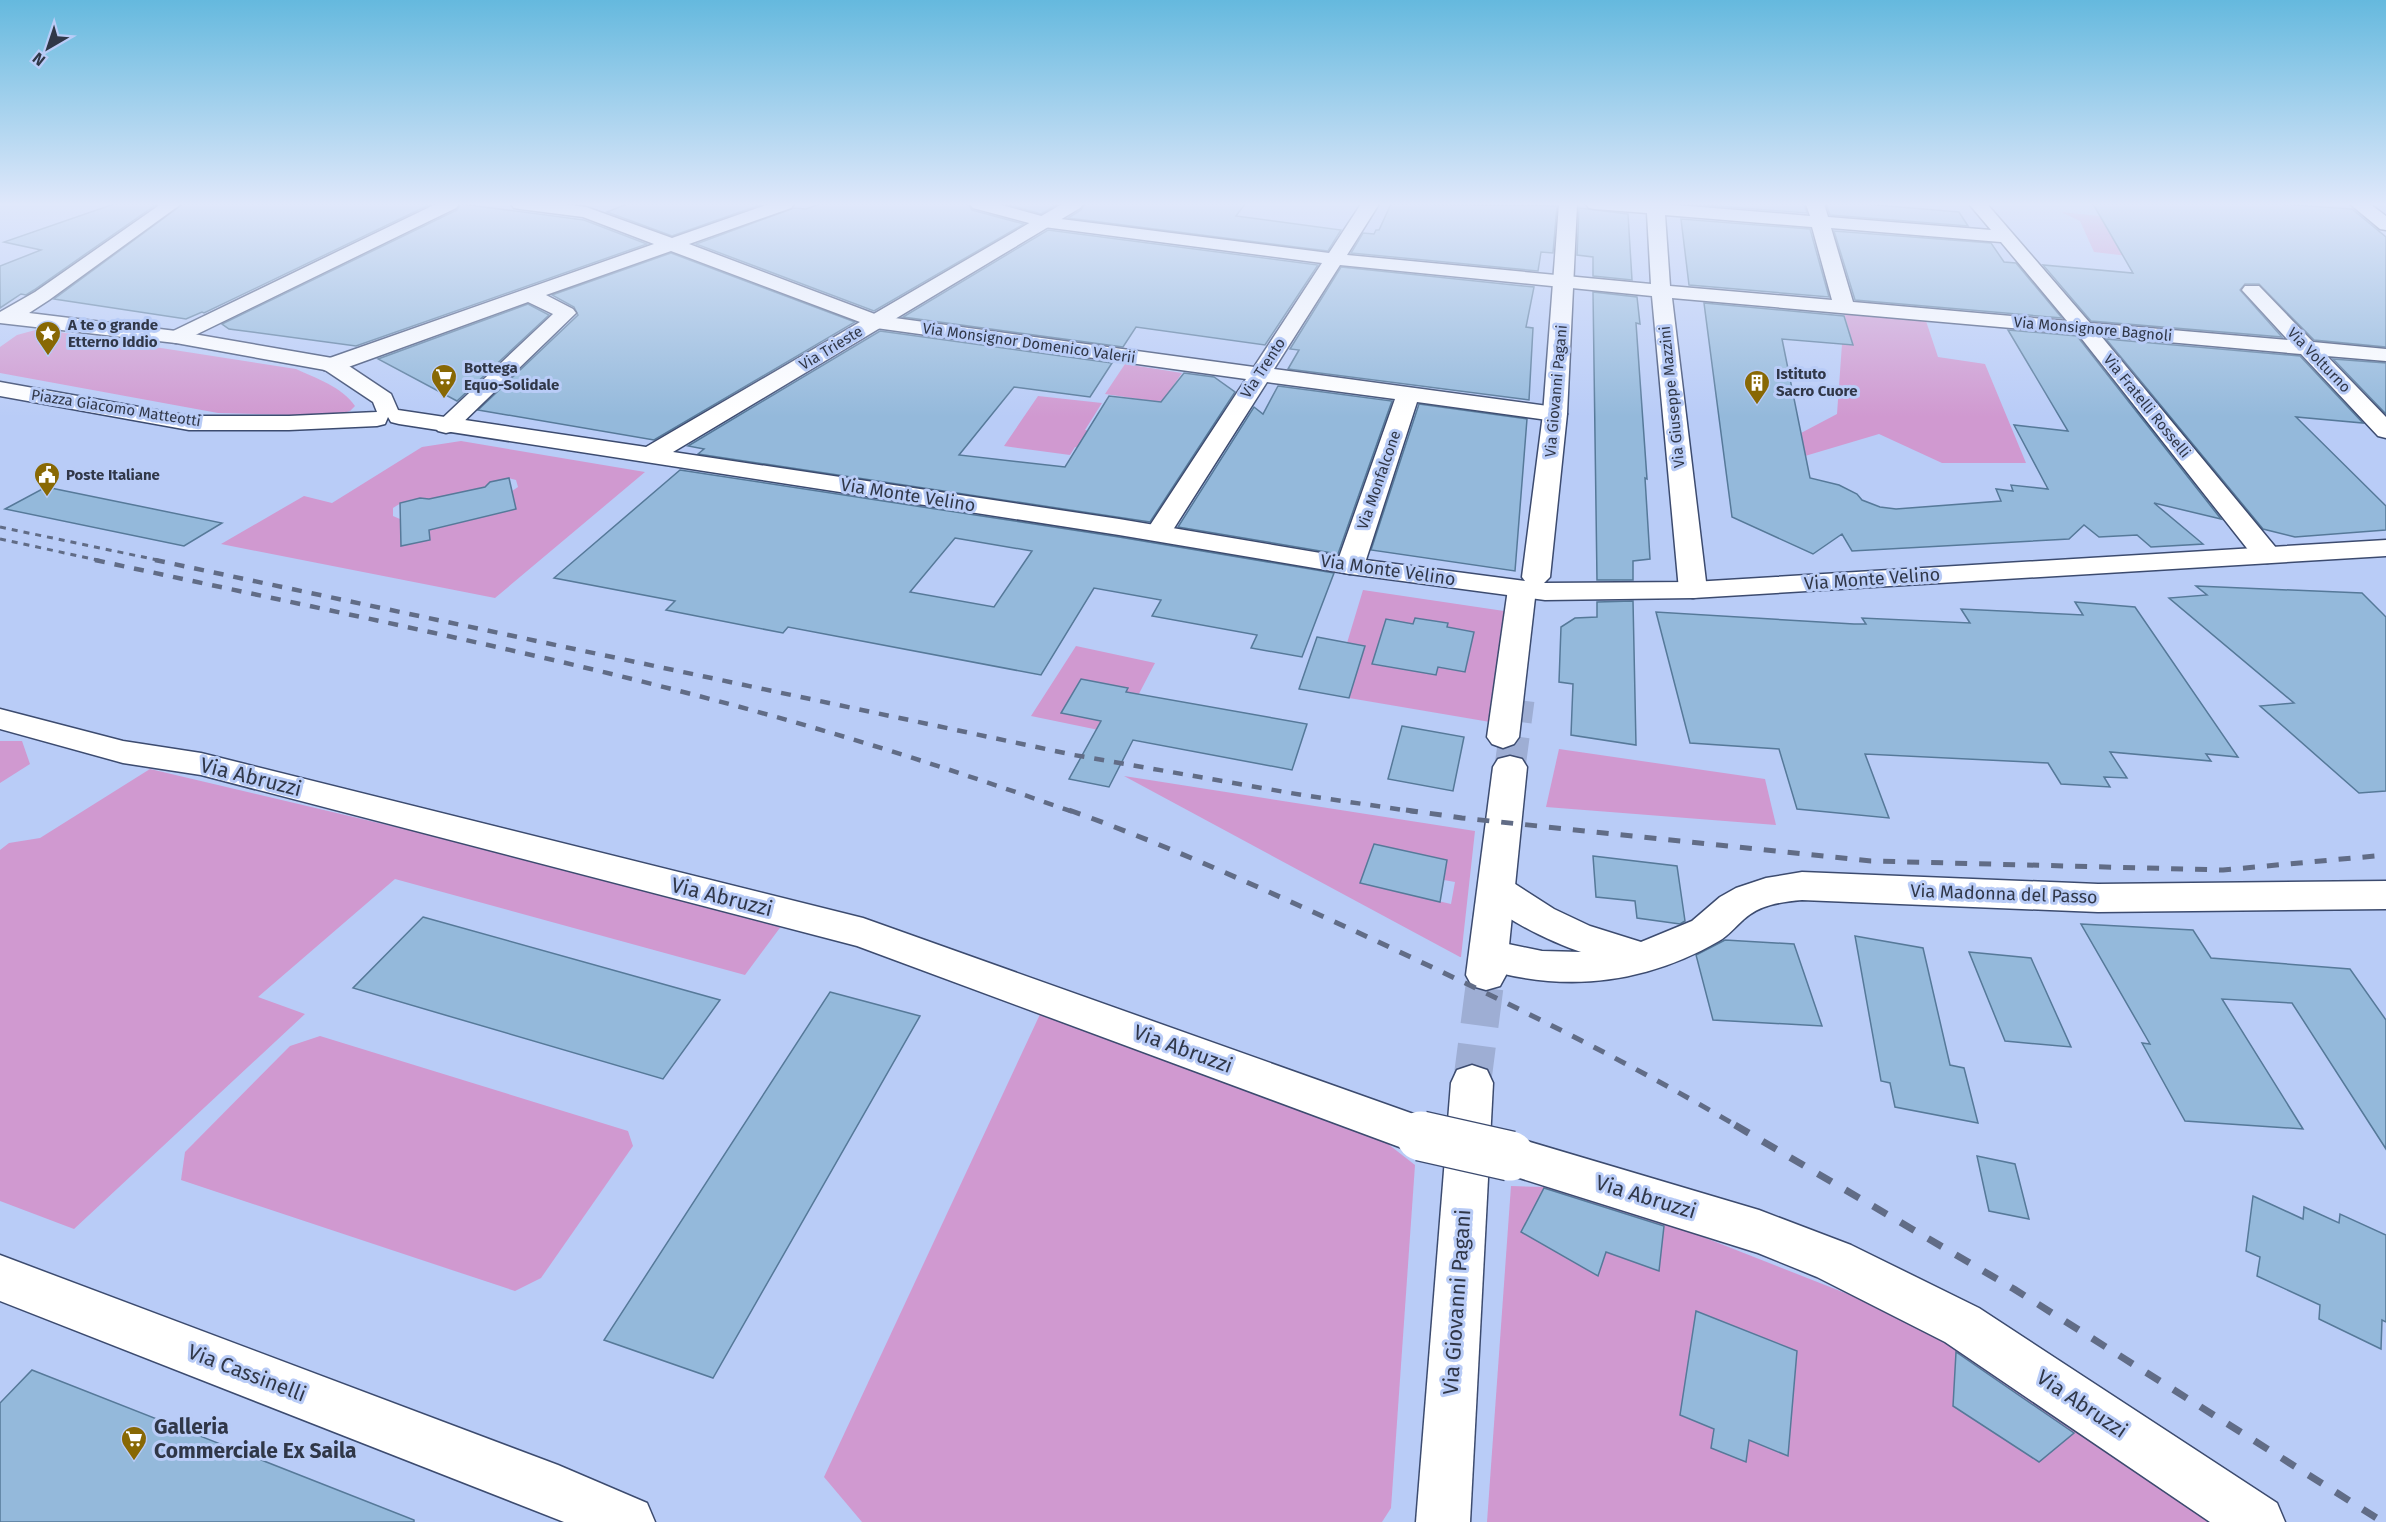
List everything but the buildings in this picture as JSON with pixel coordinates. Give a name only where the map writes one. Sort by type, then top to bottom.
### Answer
[{"type":"street","points":[[2,318],[42,296],[72,275]]},
{"type":"street","points":[[176,337],[304,275]]},
{"type":"street","points":[[332,365],[586,275]]},
{"type":"street","name":"Via Monsignor Domenico Valerii","points":[[750,275],[876,322],[1555,414]]},
{"type":"street","name":"Via Trieste","points":[[650,455],[955,275]]},
{"type":"street","name":"Via Trento","points":[[1158,533],[1324,275]]},
{"type":"street","name":"Via Monsignore Bagnoli","points":[[1503,275],[2386,355]]},
{"type":"street","name":"Via Giovanni Pagani","points":[[1496,890],[1506,752],[1555,414],[1565,275]]},
{"type":"street","name":"Via Giuseppe Mazzini","points":[[1660,275],[1693,590]]},
{"type":"street","points":[[1835,275],[1844,307]]},
{"type":"street","name":"Via Fratelli Rosselli","points":[[2038,275],[2083,327],[2267,555]]},
{"type":"street","name":"Via Volturno","points":[[2252,290],[2386,430]]},
{"type":"street","points":[[447,426],[566,313],[530,295]]},
{"type":"street","points":[[2,318],[176,337],[332,365],[383,399],[388,415]]},
{"type":"street","name":"Piazza Giacomo Matteotti","points":[[0,388],[189,423],[289,423],[388,415]]},
{"type":"street","name":"Via Monfalcone","points":[[1350,566],[1408,395]]},
{"type":"street","name":"Via Monte Velino","points":[[388,415],[447,426],[1158,533],[1350,566],[1529,583],[1545,592],[1693,590],[2386,548]]},
{"type":"street","name":"Via Abruzzi","points":[[0,719],[123,752],[201,764],[863,933],[1421,1136],[1510,1156],[1759,1232],[1834,1261],[1962,1325],[2258,1522]]},
{"type":"street","name":"Via Madonna del Passo","points":[[1496,890],[1487,965],[1574,968],[1600,966],[1662,952],[1710,928],[1748,898],[1782,888],[1802,886],[2098,898],[2386,895]]},
{"type":"street","points":[[1496,890],[1557,927],[1640,957]]},
{"type":"street","name":"Via Giovanni Pagani","points":[[1443,1522],[1472,1083]]},
{"type":"street","name":"Via Cassinelli","points":[[0,1278],[600,1516]]},
{"type":"shaded area","points":[[1844,313],[1926,321],[1938,357],[1985,364],[2026,463],[1942,463],[1879,434],[1805,456],[1801,433],[1837,414],[1842,344],[1853,344]]},
{"type":"shaded area","points":[[39,329],[296,369],[336,388],[355,406],[350,411],[333,416],[218,413],[0,373],[0,347],[17,335]]},
{"type":"shaded area","points":[[1125,364],[1182,373],[1165,398],[1139,459],[1075,447],[1070,455],[1004,446],[1038,396],[1102,403],[1085,430],[1109,433],[1152,401],[1105,394]]},
{"type":"shaded area","points":[[461,441],[645,472],[495,598],[221,544],[304,496],[332,503],[422,447]],"holes":[[[508,478],[516,480],[518,487],[512,491],[516,509],[429,530],[430,539],[401,546],[400,519],[393,516],[393,508],[415,499],[429,499],[485,487]]]},
{"type":"shaded area","points":[[1363,590],[1504,611],[1490,722],[1349,698],[1365,646],[1347,643]],"holes":[[[1415,618],[1448,623],[1447,627],[1474,632],[1465,672],[1438,667],[1436,675],[1397,659],[1375,654],[1386,619],[1413,624]]]},
{"type":"shaded area","points":[[1076,646],[1155,663],[1118,734],[1031,716]],"holes":[[[1080,680],[1128,688],[1110,722],[1062,713]]]},
{"type":"shaded area","points":[[0,741],[22,741],[30,764],[0,783]]},
{"type":"shaded area","points":[[1559,749],[1765,779],[1776,825],[1546,807]]},
{"type":"shaded area","points":[[150,769],[434,836],[782,925],[745,975],[395,879],[258,997],[305,1014],[74,1229],[0,1201],[0,850],[9,843],[40,838]]},
{"type":"shaded area","points":[[1124,776],[1475,831],[1460,957]],"holes":[[[1374,844],[1447,860],[1444,880],[1455,882],[1451,904],[1360,883]]]},
{"type":"shaded area","points":[[1042,1010],[1379,1137],[1415,1165],[1391,1508],[1382,1522],[862,1522],[824,1477]]},
{"type":"shaded area","points":[[320,1036],[628,1131],[633,1146],[541,1278],[515,1291],[181,1180],[185,1152],[290,1046]]},
{"type":"shaded area","points":[[1511,1186],[1544,1187],[1665,1222],[1957,1337],[2220,1522],[1487,1522]]},
{"type":"tunnel","points":[[1510,767],[1519,700]]},
{"type":"tunnel","points":[[1472,1083],[1486,975]]},
{"type":"railway","points":[[0,527],[162,561]]},
{"type":"railway","points":[[0,539],[102,561]]},
{"type":"railway","points":[[95,560],[413,628],[650,684],[859,741],[1073,812]]},
{"type":"railway","points":[[155,560],[1074,755],[1302,795],[1417,812]]},
{"type":"railway","points":[[1069,810],[1214,868],[1405,955],[1597,1049],[1737,1126]]},
{"type":"railway","points":[[1406,810],[1462,818],[1871,861],[2223,870],[2386,855]]},
{"type":"railway","points":[[1735,1125],[2014,1289],[2383,1522]]},
{"type":"place","name":"A te o grande Etterno Iddio","points":[[48,357]]},
{"type":"place","name":"Bottega Equo-Solidale","points":[[444,400]]},
{"type":"place","name":"Istituto Sacro Cuore","points":[[1757,406]]},
{"type":"place","name":"Poste Italiane","points":[[47,498]]},
{"type":"place","name":"Galleria Commerciale Ex Saila","points":[[134,1462]]}]
